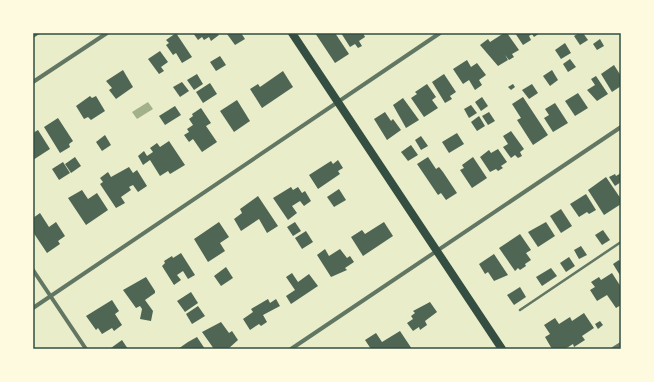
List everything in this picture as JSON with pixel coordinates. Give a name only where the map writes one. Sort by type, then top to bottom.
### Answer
[{"type":"main road","points":[[292,33],[502,349]]},
{"type":"street","points":[[33,82],[107,33]]},
{"type":"street","points":[[33,308],[440,33]]},
{"type":"street","points":[[291,349],[621,127]]},
{"type":"street","points":[[33,270],[86,349]]},
{"type":"street","points":[[613,349],[621,344]]},
{"type":"lane","points":[[520,310],[621,242]]},
{"type":"shaded area","points":[[148,102],[153,109],[137,119],[132,112]]},
{"type":"building","points":[[33,33],[41,33],[33,38]]},
{"type":"building","points":[[176,33],[192,57],[182,63],[176,53],[173,55],[166,45],[169,43],[166,40]]},
{"type":"building","points":[[193,33],[217,33],[219,35],[211,41],[209,37],[204,40],[202,37],[198,40]]},
{"type":"building","points":[[241,33],[245,39],[235,45],[227,34]]},
{"type":"building","points":[[315,33],[335,33],[349,54],[335,63]]},
{"type":"building","points":[[341,33],[363,33],[365,37],[359,41],[362,46],[358,48],[355,44],[350,47]]},
{"type":"building","points":[[504,33],[507,33],[519,50],[512,54],[514,57],[509,60],[505,55],[508,60],[498,66],[480,45],[488,39],[490,42]]},
{"type":"building","points":[[515,33],[540,33],[534,37],[532,34],[529,36],[531,40],[523,45]]},
{"type":"building","points":[[579,33],[583,33],[588,40],[580,45],[574,36]]},
{"type":"building","points":[[600,39],[604,46],[597,50],[593,44]]},
{"type":"building","points":[[565,43],[571,53],[561,59],[555,50]]},
{"type":"building","points":[[160,51],[168,62],[161,67],[164,71],[159,74],[148,59]]},
{"type":"building","points":[[220,56],[226,65],[216,71],[210,62]]},
{"type":"building","points":[[570,59],[576,67],[568,72],[563,64]]},
{"type":"building","points":[[467,60],[471,67],[477,63],[486,75],[479,80],[482,85],[475,90],[469,80],[463,84],[453,69]]},
{"type":"building","points":[[614,65],[621,76],[621,86],[612,92],[601,74]]},
{"type":"building","points":[[123,70],[133,87],[116,99],[109,90],[112,88],[106,81]]},
{"type":"building","points":[[552,70],[558,80],[550,86],[543,76]]},
{"type":"building","points":[[283,71],[293,87],[262,108],[250,89],[258,84],[260,87]]},
{"type":"building","points":[[197,74],[203,84],[194,90],[187,80]]},
{"type":"building","points":[[444,74],[456,92],[450,96],[452,99],[445,103],[432,82]]},
{"type":"building","points":[[596,76],[608,94],[597,101],[587,90],[595,85],[591,79]]},
{"type":"building","points":[[182,82],[189,91],[180,97],[173,87]]},
{"type":"building","points":[[210,83],[217,94],[203,103],[196,92]]},
{"type":"building","points":[[427,84],[436,97],[432,100],[438,108],[424,117],[411,98],[417,94],[415,92]]},
{"type":"building","points":[[513,84],[515,87],[511,90],[508,87]]},
{"type":"building","points":[[532,84],[538,93],[529,99],[522,90]]},
{"type":"building","points":[[578,93],[588,108],[575,116],[565,101]]},
{"type":"building","points":[[90,96],[92,98],[96,96],[105,111],[91,120],[88,117],[84,119],[76,106]]},
{"type":"building","points":[[482,97],[488,106],[481,111],[475,102]]},
{"type":"building","points":[[523,97],[548,135],[533,145],[517,120],[521,118],[512,104]]},
{"type":"building","points":[[403,98],[419,120],[406,128],[393,105]]},
{"type":"building","points":[[237,100],[250,121],[234,132],[220,111]]},
{"type":"building","points":[[555,103],[568,123],[553,132],[544,118],[549,115],[545,109]]},
{"type":"building","points":[[471,105],[477,113],[469,118],[464,109]]},
{"type":"building","points":[[175,106],[181,115],[165,125],[159,116]]},
{"type":"building","points":[[201,108],[211,123],[206,126],[217,142],[202,152],[193,139],[189,142],[184,135],[189,132],[187,129],[193,125],[189,119],[193,116],[192,114]]},
{"type":"building","points":[[385,112],[391,121],[393,119],[401,130],[387,140],[374,119]]},
{"type":"building","points":[[489,112],[495,121],[488,125],[482,116]]},
{"type":"building","points":[[479,116],[485,126],[477,131],[471,122]]},
{"type":"building","points":[[58,118],[73,141],[69,144],[70,147],[60,153],[44,127]]},
{"type":"building","points":[[38,130],[50,149],[33,160],[33,133]]},
{"type":"building","points":[[511,131],[524,149],[520,152],[522,156],[518,158],[515,155],[511,158],[503,147],[508,144],[503,136]]},
{"type":"building","points":[[457,133],[464,144],[449,153],[442,142]]},
{"type":"building","points":[[105,135],[111,145],[102,151],[96,142]]},
{"type":"building","points":[[421,136],[428,146],[421,150],[415,140]]},
{"type":"building","points":[[169,141],[185,165],[170,174],[168,171],[160,176],[150,160],[143,165],[138,156],[144,151],[147,156],[153,152],[150,148],[157,143],[160,147]]},
{"type":"building","points":[[411,145],[418,155],[408,161],[401,152]]},
{"type":"building","points":[[498,149],[507,162],[501,166],[503,168],[498,171],[496,169],[490,172],[480,157],[489,150],[491,153]]},
{"type":"building","points":[[75,157],[81,166],[71,173],[65,164]]},
{"type":"building","points":[[428,157],[436,169],[439,167],[457,193],[446,200],[441,193],[438,195],[417,164]]},
{"type":"building","points":[[473,157],[487,178],[472,188],[460,170],[464,168],[462,165]]},
{"type":"building","points":[[338,160],[343,168],[338,171],[340,174],[318,189],[309,175],[331,161],[333,164]]},
{"type":"building","points":[[63,162],[70,173],[59,180],[52,169]]},
{"type":"building","points":[[129,167],[133,173],[137,170],[147,186],[138,192],[133,185],[129,187],[131,190],[121,197],[125,203],[116,208],[100,184],[103,182],[100,178],[108,172],[111,177]]},
{"type":"building","points":[[621,173],[621,182],[615,186],[609,177],[615,174],[616,176]]},
{"type":"building","points":[[606,177],[621,199],[621,204],[604,215],[588,190]]},
{"type":"building","points":[[291,187],[293,190],[298,187],[302,193],[305,191],[311,201],[304,206],[300,201],[292,206],[297,213],[288,220],[273,198]]},
{"type":"building","points":[[339,189],[346,200],[334,207],[327,197]]},
{"type":"building","points":[[82,190],[88,199],[97,193],[108,210],[86,225],[68,198]]},
{"type":"building","points":[[586,194],[596,210],[589,214],[587,212],[579,217],[570,204]]},
{"type":"building","points":[[258,196],[278,226],[267,233],[259,219],[241,231],[234,219],[242,213],[240,209]]},
{"type":"building","points":[[561,209],[572,226],[561,233],[550,216]]},
{"type":"building","points":[[40,213],[49,227],[56,222],[65,236],[58,241],[60,244],[47,253],[33,232],[33,218]]},
{"type":"building","points":[[219,222],[229,237],[220,243],[225,251],[208,262],[194,239]]},
{"type":"building","points":[[295,222],[301,231],[293,236],[287,227]]},
{"type":"building","points":[[384,222],[393,236],[363,256],[351,237],[362,230],[365,234]]},
{"type":"building","points":[[546,222],[555,236],[538,247],[528,232]]},
{"type":"building","points":[[603,230],[610,240],[602,245],[595,235]]},
{"type":"building","points":[[306,231],[313,242],[302,249],[295,238]]},
{"type":"building","points":[[520,234],[531,250],[526,253],[531,260],[525,264],[526,266],[520,270],[518,268],[515,271],[499,248]]},
{"type":"building","points":[[581,246],[587,255],[579,259],[574,250]]},
{"type":"building","points":[[325,249],[329,256],[340,249],[347,258],[350,256],[354,262],[345,268],[347,270],[331,277],[317,255]]},
{"type":"building","points":[[181,253],[195,275],[188,279],[183,271],[177,275],[181,280],[174,285],[162,266],[165,263],[164,261]]},
{"type":"building","points":[[494,254],[508,275],[494,281],[488,272],[485,274],[479,264]]},
{"type":"building","points":[[569,257],[575,266],[566,272],[560,263]]},
{"type":"building","points":[[619,260],[621,263],[621,277],[613,264]]},
{"type":"building","points":[[226,267],[233,278],[221,286],[214,276]]},
{"type":"building","points":[[551,268],[557,276],[542,286],[536,277]]},
{"type":"building","points":[[292,273],[298,282],[309,274],[318,286],[291,304],[286,296],[295,290],[286,277]]},
{"type":"building","points":[[612,273],[621,287],[621,305],[616,308],[607,295],[597,301],[590,290],[595,287],[591,282],[599,277],[601,280]]},
{"type":"building","points":[[146,277],[155,291],[155,293],[145,300],[153,311],[151,321],[140,319],[142,309],[140,306],[136,308],[123,290]]},
{"type":"building","points":[[520,287],[526,297],[514,305],[507,295]]},
{"type":"building","points":[[191,292],[198,303],[185,312],[177,301]]},
{"type":"building","points":[[268,299],[270,303],[276,299],[280,306],[263,315],[267,322],[261,326],[259,324],[250,330],[243,319],[253,312],[251,309]]},
{"type":"building","points":[[112,300],[119,311],[115,314],[122,325],[114,331],[112,328],[102,334],[98,328],[96,330],[86,316]]},
{"type":"building","points":[[430,302],[437,312],[425,321],[427,325],[420,330],[419,327],[413,331],[407,323],[413,319],[411,316],[415,313],[413,311]]},
{"type":"building","points":[[198,306],[205,316],[192,324],[186,314]]},
{"type":"building","points":[[584,313],[594,328],[582,336],[585,340],[574,347],[573,344],[565,349],[552,349],[545,337],[550,334],[544,325],[555,318],[559,324],[570,317],[572,321]]},
{"type":"building","points":[[600,321],[603,325],[598,329],[595,324]]},
{"type":"building","points":[[221,322],[229,333],[232,331],[238,340],[228,349],[214,349],[202,332]]},
{"type":"building","points":[[400,331],[412,349],[371,349],[365,340],[376,333],[382,342]]},
{"type":"building","points":[[197,337],[205,349],[178,349],[188,342]]},
{"type":"building","points":[[122,340],[128,349],[111,348]]}]
